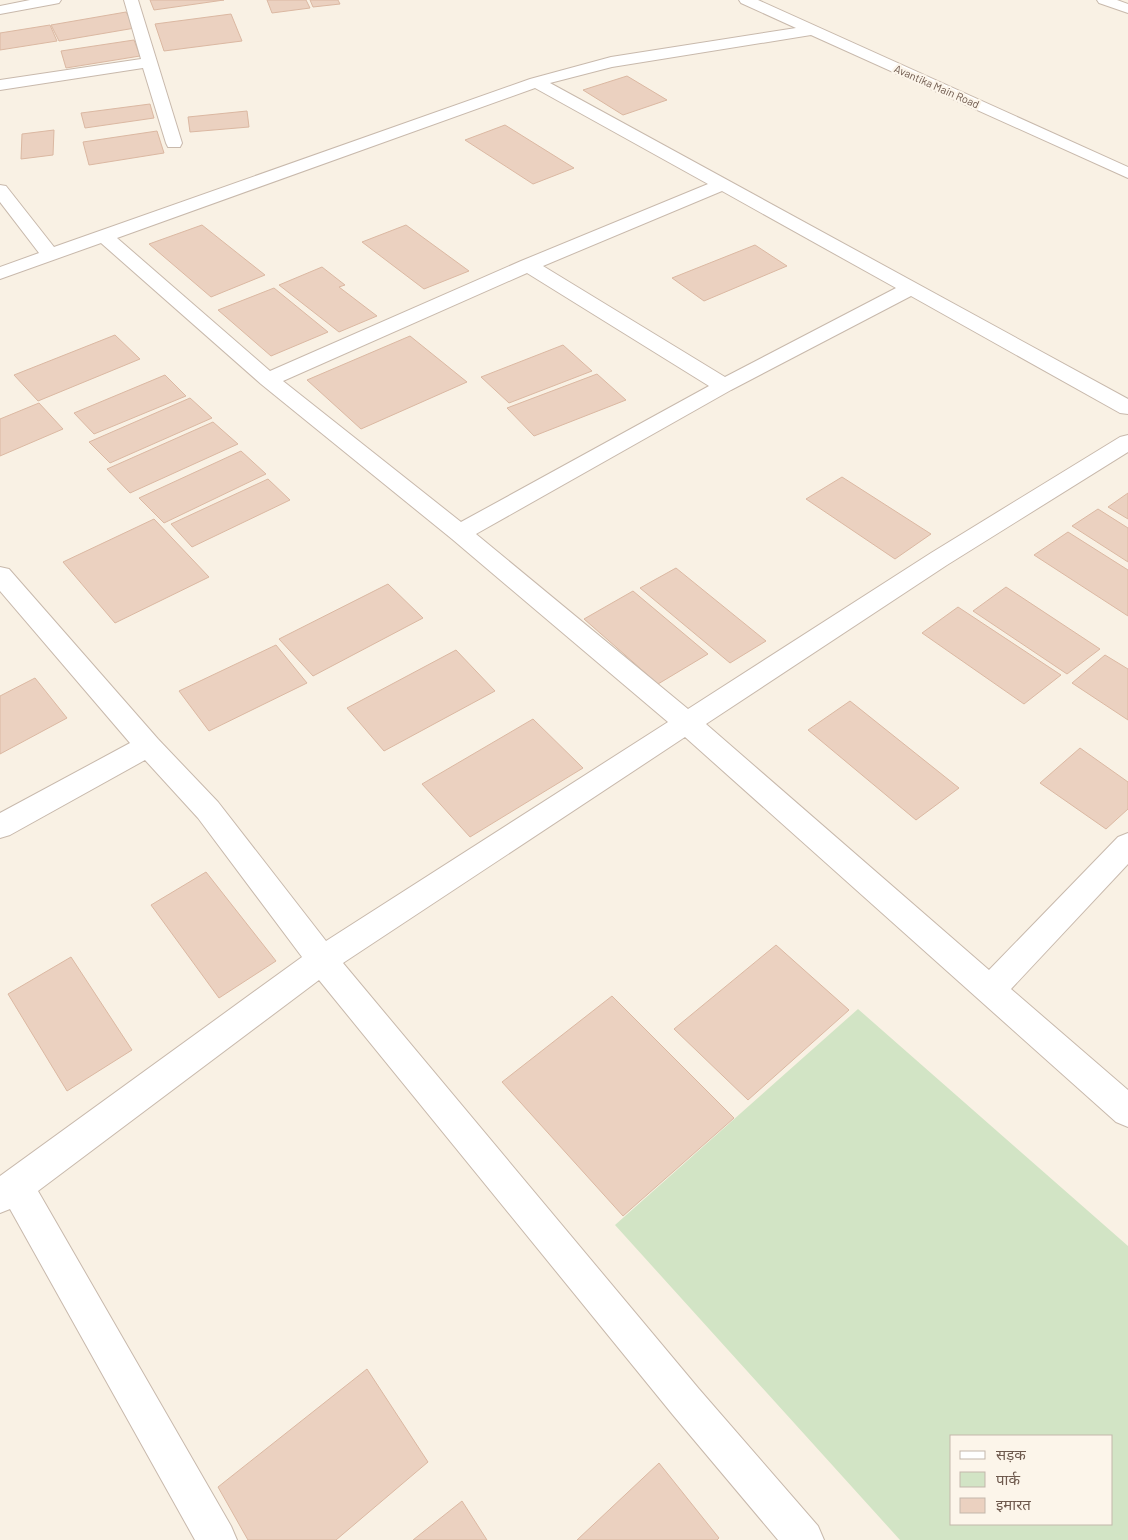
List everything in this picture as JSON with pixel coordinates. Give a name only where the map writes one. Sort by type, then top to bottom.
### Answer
[{"type":"street","points":[[0,10],[54,0]]},
{"type":"street","points":[[131,0],[174,143]]},
{"type":"street","points":[[1104,0],[1128,9]]},
{"type":"street","name":"Avantika Main Road","points":[[758,2],[815,30],[1128,173]]},
{"type":"street","points":[[0,273],[536,82],[611,62],[815,30]]},
{"type":"street","points":[[0,85],[149,62]]},
{"type":"street","points":[[536,82],[1128,408]]},
{"type":"street","points":[[268,380],[528,264],[724,184]]},
{"type":"street","points":[[0,190],[50,254]]},
{"type":"street","points":[[104,236],[268,380],[460,533],[687,723],[1128,1111]]},
{"type":"street","points":[[528,264],[724,386]]},
{"type":"street","points":[[460,533],[724,386],[912,288]]},
{"type":"street","points":[[217,1540],[8,1191],[322,960],[939,559],[1128,442]]},
{"type":"street","points":[[0,575],[148,746],[208,810],[322,960],[686,1402],[804,1540]]},
{"type":"street","points":[[0,827],[148,746]]},
{"type":"street","points":[[991,989],[1128,845]]},
{"type":"green space","points":[[858,1009],[1128,1246],[1128,1540],[900,1540],[615,1225]]},
{"type":"building","points":[[150,0],[224,0],[154,10]]},
{"type":"building","points":[[267,0],[306,0],[310,8],[272,13]]},
{"type":"building","points":[[310,0],[338,0],[340,4],[313,7]]},
{"type":"building","points":[[126,12],[135,28],[59,41],[51,25]]},
{"type":"building","points":[[231,14],[242,41],[164,51],[155,24]]},
{"type":"building","points":[[50,25],[57,41],[0,50],[0,33]]},
{"type":"building","points":[[134,40],[140,56],[66,68],[61,51]]},
{"type":"building","points":[[627,76],[667,100],[623,115],[583,90]]},
{"type":"building","points":[[150,104],[154,118],[85,128],[81,113]]},
{"type":"building","points":[[247,111],[249,127],[190,132],[188,117]]},
{"type":"building","points":[[505,125],[574,168],[533,184],[465,140]]},
{"type":"building","points":[[54,130],[53,155],[21,159],[22,134]]},
{"type":"building","points":[[157,131],[164,153],[89,165],[83,142]]},
{"type":"building","points":[[202,225],[265,275],[211,297],[149,244]]},
{"type":"building","points":[[406,225],[469,271],[424,289],[362,242]]},
{"type":"building","points":[[755,245],[787,266],[704,301],[672,278]]},
{"type":"building","points":[[322,267],[345,285],[339,287],[377,316],[339,332],[279,285]]},
{"type":"building","points":[[274,288],[328,332],[271,356],[218,310]]},
{"type":"building","points":[[115,335],[140,359],[38,401],[14,375]]},
{"type":"building","points":[[410,336],[467,382],[361,429],[307,380]]},
{"type":"building","points":[[563,345],[592,371],[509,403],[481,377]]},
{"type":"building","points":[[597,374],[626,400],[534,436],[507,408]]},
{"type":"building","points":[[165,375],[186,396],[94,434],[74,413]]},
{"type":"building","points":[[190,398],[212,418],[110,463],[89,442]]},
{"type":"building","points":[[39,403],[63,429],[0,456],[0,419]]},
{"type":"building","points":[[213,422],[238,444],[130,493],[107,469]]},
{"type":"building","points":[[241,451],[266,474],[164,523],[139,498]]},
{"type":"building","points":[[842,477],[931,534],[895,559],[806,499]]},
{"type":"building","points":[[268,479],[290,500],[192,547],[171,524]]},
{"type":"building","points":[[1128,493],[1128,519],[1108,507]]},
{"type":"building","points":[[1098,509],[1128,528],[1128,562],[1072,526]]},
{"type":"building","points":[[154,519],[209,577],[115,623],[63,562]]},
{"type":"building","points":[[1068,532],[1128,570],[1128,616],[1034,555]]},
{"type":"building","points":[[676,568],[766,641],[730,663],[640,588]]},
{"type":"building","points":[[388,584],[423,618],[313,676],[279,639]]},
{"type":"building","points":[[1006,587],[1100,649],[1067,674],[973,611]]},
{"type":"building","points":[[633,591],[708,654],[658,684],[584,619]]},
{"type":"building","points":[[958,607],[1061,675],[1024,704],[922,633]]},
{"type":"building","points":[[276,645],[307,683],[209,731],[179,691]]},
{"type":"building","points":[[456,650],[495,691],[384,751],[347,708]]},
{"type":"building","points":[[1105,655],[1128,669],[1128,720],[1072,683]]},
{"type":"building","points":[[35,678],[67,718],[0,754],[0,696]]},
{"type":"building","points":[[850,701],[959,788],[916,820],[808,730]]},
{"type":"building","points":[[533,719],[583,768],[470,837],[422,784]]},
{"type":"building","points":[[1080,748],[1128,782],[1128,809],[1106,829],[1040,783]]},
{"type":"building","points":[[206,872],[276,961],[219,998],[151,905]]},
{"type":"building","points":[[776,945],[849,1010],[748,1100],[674,1029]]},
{"type":"building","points":[[71,957],[132,1050],[67,1091],[8,994]]},
{"type":"building","points":[[612,996],[734,1118],[623,1216],[502,1082]]},
{"type":"building","points":[[367,1369],[428,1462],[336,1540],[248,1540],[218,1487]]},
{"type":"building","points":[[659,1463],[719,1538],[717,1540],[577,1540]]},
{"type":"building","points":[[462,1501],[487,1540],[413,1540]]}]
